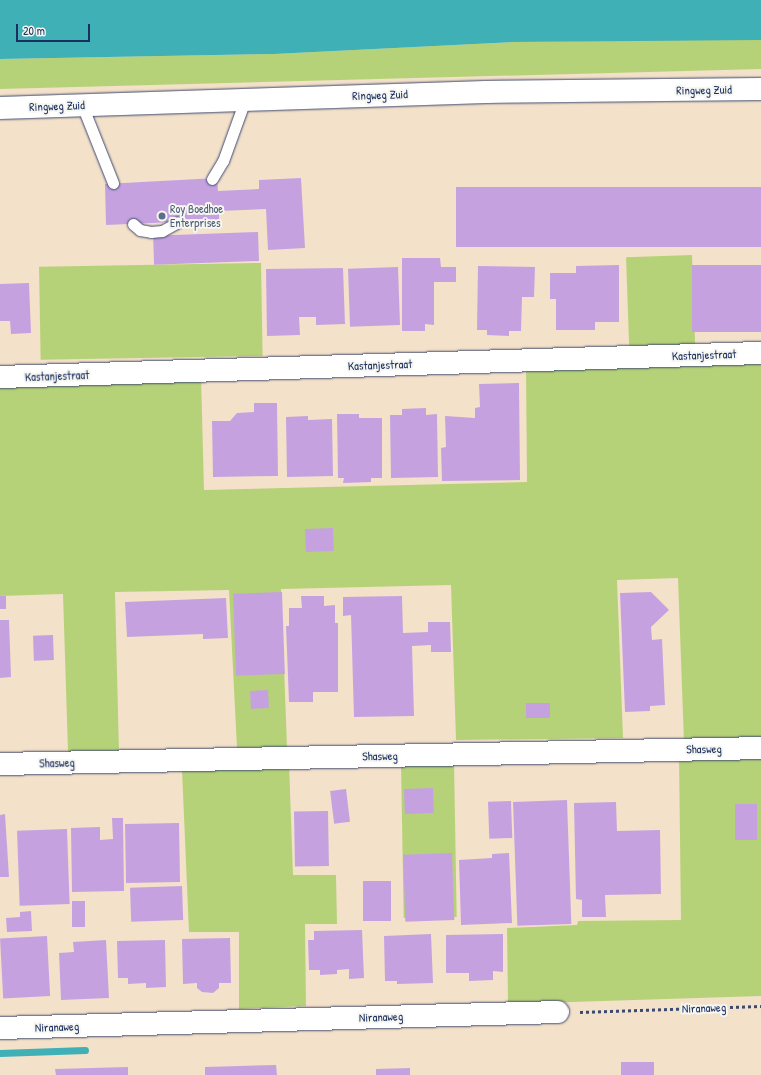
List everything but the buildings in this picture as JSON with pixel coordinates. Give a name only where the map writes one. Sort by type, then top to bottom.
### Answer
[{"type":"street","name":"Ringweg Zuid","points":[[0,108],[486,92],[761,89]]},
{"type":"street","name":"Kastanjestraat","points":[[0,377],[761,353]]},
{"type":"street","name":"Shasweg","points":[[0,764],[761,748]]},
{"type":"street","name":"Niranaweg","points":[[0,1028],[558,1012]]},
{"type":"lane","points":[[212,179],[223,161],[245,100]]},
{"type":"lane","points":[[82,105],[113,183]]},
{"type":"lane","points":[[133,224],[140,230],[151,232],[162,231],[178,222]]},
{"type":"path","name":"Niranaweg","points":[[558,1012],[761,1006]]},
{"type":"green space","points":[[725,39],[761,40],[761,69],[0,89],[0,59],[274,54],[513,42]]},
{"type":"green space","points":[[692,255],[695,345],[629,347],[626,257]]},
{"type":"green space","points":[[261,263],[263,356],[41,360],[39,267]]},
{"type":"green space","points":[[761,362],[761,740],[684,742],[678,578],[617,580],[623,738],[456,740],[451,585],[281,589],[287,747],[237,748],[229,590],[115,592],[119,752],[68,752],[63,594],[0,596],[0,385],[201,377],[204,490],[527,482],[526,368]]},
{"type":"green space","points":[[761,754],[761,996],[508,1004],[507,928],[577,925],[578,921],[681,920],[679,755]]},
{"type":"green space","points":[[289,762],[293,875],[336,875],[337,924],[305,924],[306,1006],[239,1009],[239,932],[189,932],[182,770]]},
{"type":"green space","points":[[454,763],[457,917],[404,918],[401,764]]},
{"type":"water","points":[[0,0],[761,0],[761,40],[513,42],[274,54],[0,59]]},
{"type":"waterway","points":[[0,1053],[85,1050]]},
{"type":"place","name":"Roy Boedhoe Enterprises","points":[[162,216]]}]
